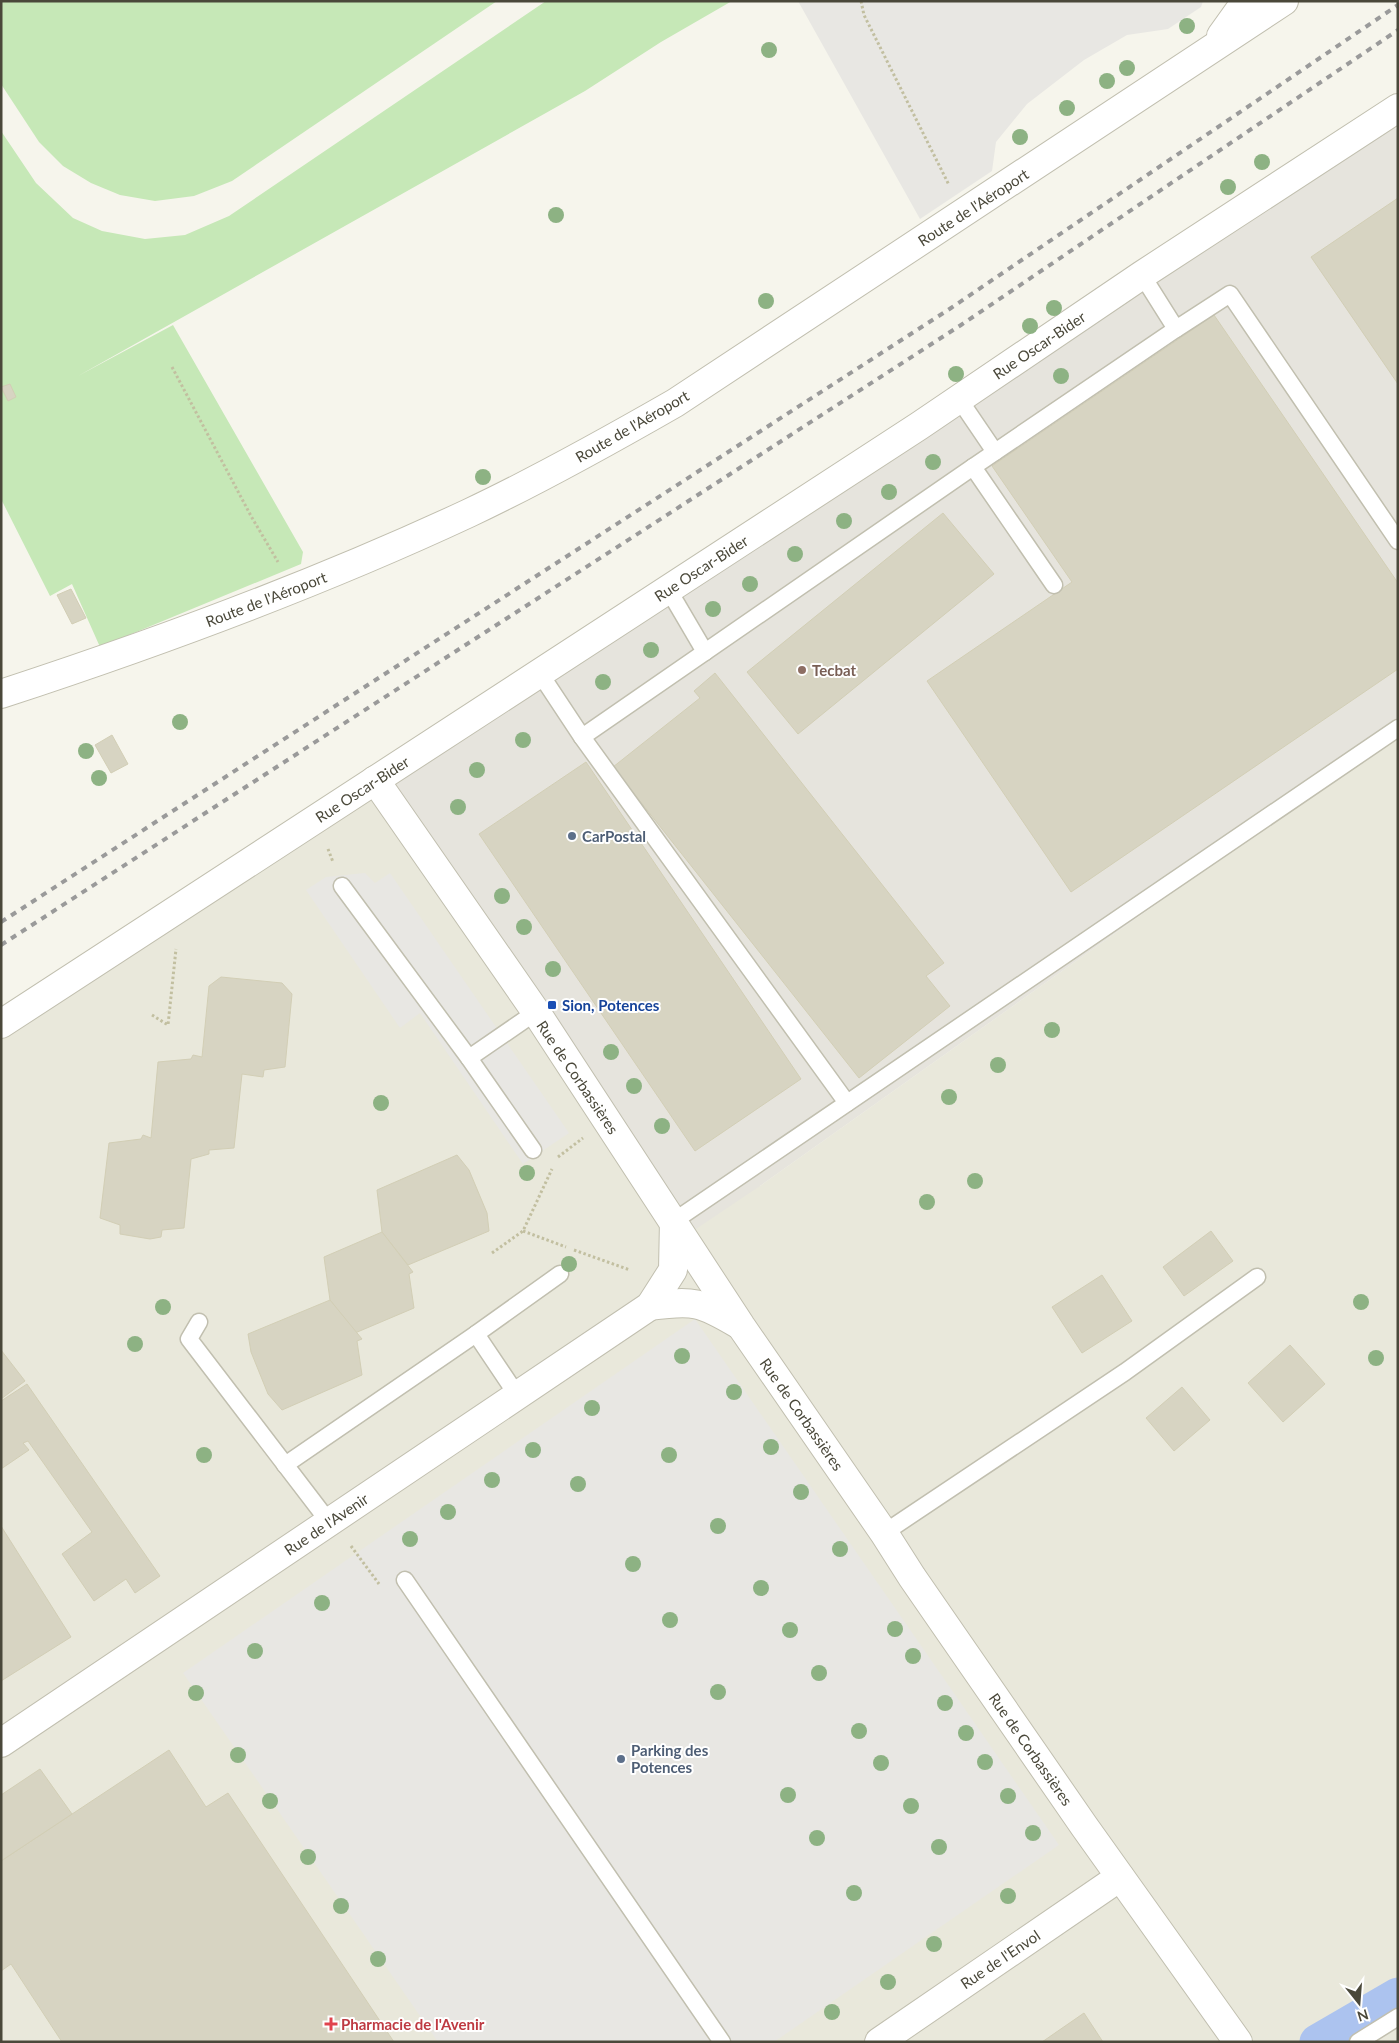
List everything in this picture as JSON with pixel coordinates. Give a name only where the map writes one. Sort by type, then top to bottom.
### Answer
[{"type":"street","name":"Route de l'Aéroport","points":[[1208,53],[1246,1]]},
{"type":"street","name":"Route de l'Aéroport","points":[[1,694],[94,664],[348,567],[469,512],[589,452],[675,403],[1208,53],[1284,1]]},
{"type":"street","name":"Rue Oscar-Bider","points":[[1,1024],[959,399],[1142,275],[1398,108]]},
{"type":"street","name":"Rue de Corbassières","points":[[376,780],[536,1012],[741,1326],[884,1533],[912,1577],[1120,1877],[1238,2042]]},
{"type":"street","name":"Rue de l'Avenir","points":[[1,1743],[650,1306],[674,1270],[674,1221]]},
{"type":"street","name":"Rue de l'Avenir","points":[[650,1306],[677,1302],[696,1303],[714,1310],[741,1326]]},
{"type":"street","name":"Rue de l'Envol","points":[[879,2042],[1120,1877]]},
{"type":"lane","points":[[1142,275],[1176,329]]},
{"type":"lane","points":[[582,737],[973,466],[1230,294],[1398,541]]},
{"type":"lane","points":[[959,399],[995,452]]},
{"type":"lane","points":[[973,466],[1054,585]]},
{"type":"lane","points":[[668,589],[705,652]]},
{"type":"lane","points":[[539,672],[582,737],[847,1103]]},
{"type":"lane","points":[[674,1221],[1398,728]]},
{"type":"lane","points":[[342,886],[469,1058],[533,1150]]},
{"type":"lane","points":[[469,1058],[536,1012]]},
{"type":"lane","points":[[285,1465],[560,1274]]},
{"type":"lane","points":[[884,1533],[1125,1372],[1257,1277]]},
{"type":"lane","points":[[199,1322],[189,1339],[329,1522]]},
{"type":"lane","points":[[476,1334],[516,1395]]},
{"type":"lane","points":[[405,1580],[722,2042]]},
{"type":"lane","points":[[1358,2042],[1398,2017]]},
{"type":"path","points":[[861,1],[864,15],[964,213]]},
{"type":"path","points":[[172,367],[251,516],[293,589]]},
{"type":"path","points":[[152,1015],[168,1025],[176,940]]},
{"type":"path","points":[[557,1158],[585,1136]]},
{"type":"path","points":[[492,1254],[523,1231],[552,1167]]},
{"type":"path","points":[[523,1231],[630,1270]]},
{"type":"path","points":[[351,1546],[380,1585]]},
{"type":"shaded area","points":[[798,1],[1203,1],[1201,7],[1168,29],[1127,35],[1084,60],[1027,104],[996,142],[992,171],[920,219]]},
{"type":"shaded area","points":[[1387,115],[1398,132],[1398,732],[760,1186],[684,1237],[375,780]]},
{"type":"shaded area","points":[[1398,732],[1398,2042],[1,2042],[1,1024],[375,780],[760,1186]]},
{"type":"shaded area","points":[[365,873],[375,883],[390,873],[569,1133],[523,1164],[420,1013],[400,1028],[306,890],[326,877]]},
{"type":"shaded area","name":"Parking des Potences","points":[[695,1319],[1059,1845],[774,2042],[438,2042],[183,1673]]},
{"type":"green space","points":[[1,1],[497,1],[232,181],[194,196],[155,201],[120,195],[91,183],[63,166],[39,142],[1,84]]},
{"type":"green space","points":[[546,1],[732,1],[661,42],[585,91],[78,376],[173,325],[303,552],[301,564],[100,647],[72,584],[50,596],[1,499],[1,131],[36,183],[73,218],[102,231],[145,239],[185,235],[229,216]]},
{"type":"building","points":[[1398,198],[1398,384],[1311,257]]},
{"type":"building","points":[[1214,315],[1398,583],[1398,669],[1071,892],[927,681],[1072,582],[992,466]]},
{"type":"building","points":[[10,384],[16,397],[8,401],[1,387]]},
{"type":"building","points":[[943,513],[994,574],[798,734],[747,672]]},
{"type":"building","points":[[71,589],[86,618],[72,624],[57,595]]},
{"type":"building","points":[[715,673],[944,963],[926,976],[950,1006],[859,1078],[613,767],[700,698],[694,691]]},
{"type":"building","points":[[112,735],[128,764],[111,773],[95,745]]},
{"type":"building","points":[[586,762],[801,1079],[695,1151],[479,834]]},
{"type":"building","points":[[221,977],[282,983],[292,994],[285,1067],[264,1070],[263,1077],[242,1074],[234,1148],[209,1150],[209,1154],[191,1159],[184,1228],[162,1230],[161,1237],[150,1239],[120,1234],[120,1225],[100,1218],[109,1143],[141,1139],[143,1135],[151,1138],[158,1062],[191,1059],[193,1055],[202,1057],[209,986]]},
{"type":"building","points":[[457,1155],[469,1170],[487,1213],[489,1231],[408,1265],[382,1232],[377,1190]]},
{"type":"building","points":[[1211,1231],[1233,1261],[1184,1296],[1163,1267]]},
{"type":"building","points":[[382,1232],[413,1272],[409,1274],[414,1308],[355,1333],[330,1300],[324,1257]]},
{"type":"building","points":[[1102,1275],[1132,1321],[1082,1353],[1052,1307]]},
{"type":"building","points":[[330,1300],[362,1339],[357,1341],[362,1375],[282,1410],[268,1394],[251,1352],[248,1334]]},
{"type":"building","points":[[1290,1345],[1325,1384],[1283,1422],[1248,1383]]},
{"type":"building","points":[[1,1350],[25,1381],[1,1399]]},
{"type":"building","points":[[27,1384],[160,1576],[135,1593],[126,1579],[94,1601],[62,1554],[92,1532],[28,1441],[23,1443],[29,1450],[1,1469],[1,1401]]},
{"type":"building","points":[[1182,1387],[1210,1420],[1174,1451],[1146,1418]]},
{"type":"building","points":[[1,1526],[71,1637],[1,1681]]},
{"type":"building","points":[[169,1750],[206,1807],[228,1793],[394,2042],[62,2042],[11,1964],[1,1971],[1,1861]]},
{"type":"building","points":[[40,1769],[72,1814],[1,1861],[1,1795]]},
{"type":"building","points":[[1084,2013],[1103,2042],[1042,2042]]},
{"type":"waterway","points":[[1317,2042],[1398,1995]]},
{"type":"railway","points":[[1,922],[951,308],[1398,5]]},
{"type":"railway","points":[[1,945],[961,325],[1398,30]]},
{"type":"place","name":"Tecbat","points":[[802,670]]},
{"type":"place","name":"CarPostal","points":[[572,836]]},
{"type":"place","name":"Sion, Potences","points":[[552,1005]]},
{"type":"place","name":"Parking des Potences","points":[[621,1759]]},
{"type":"place","name":"Pharmacie de l'Avenir","points":[[331,2024]]}]
